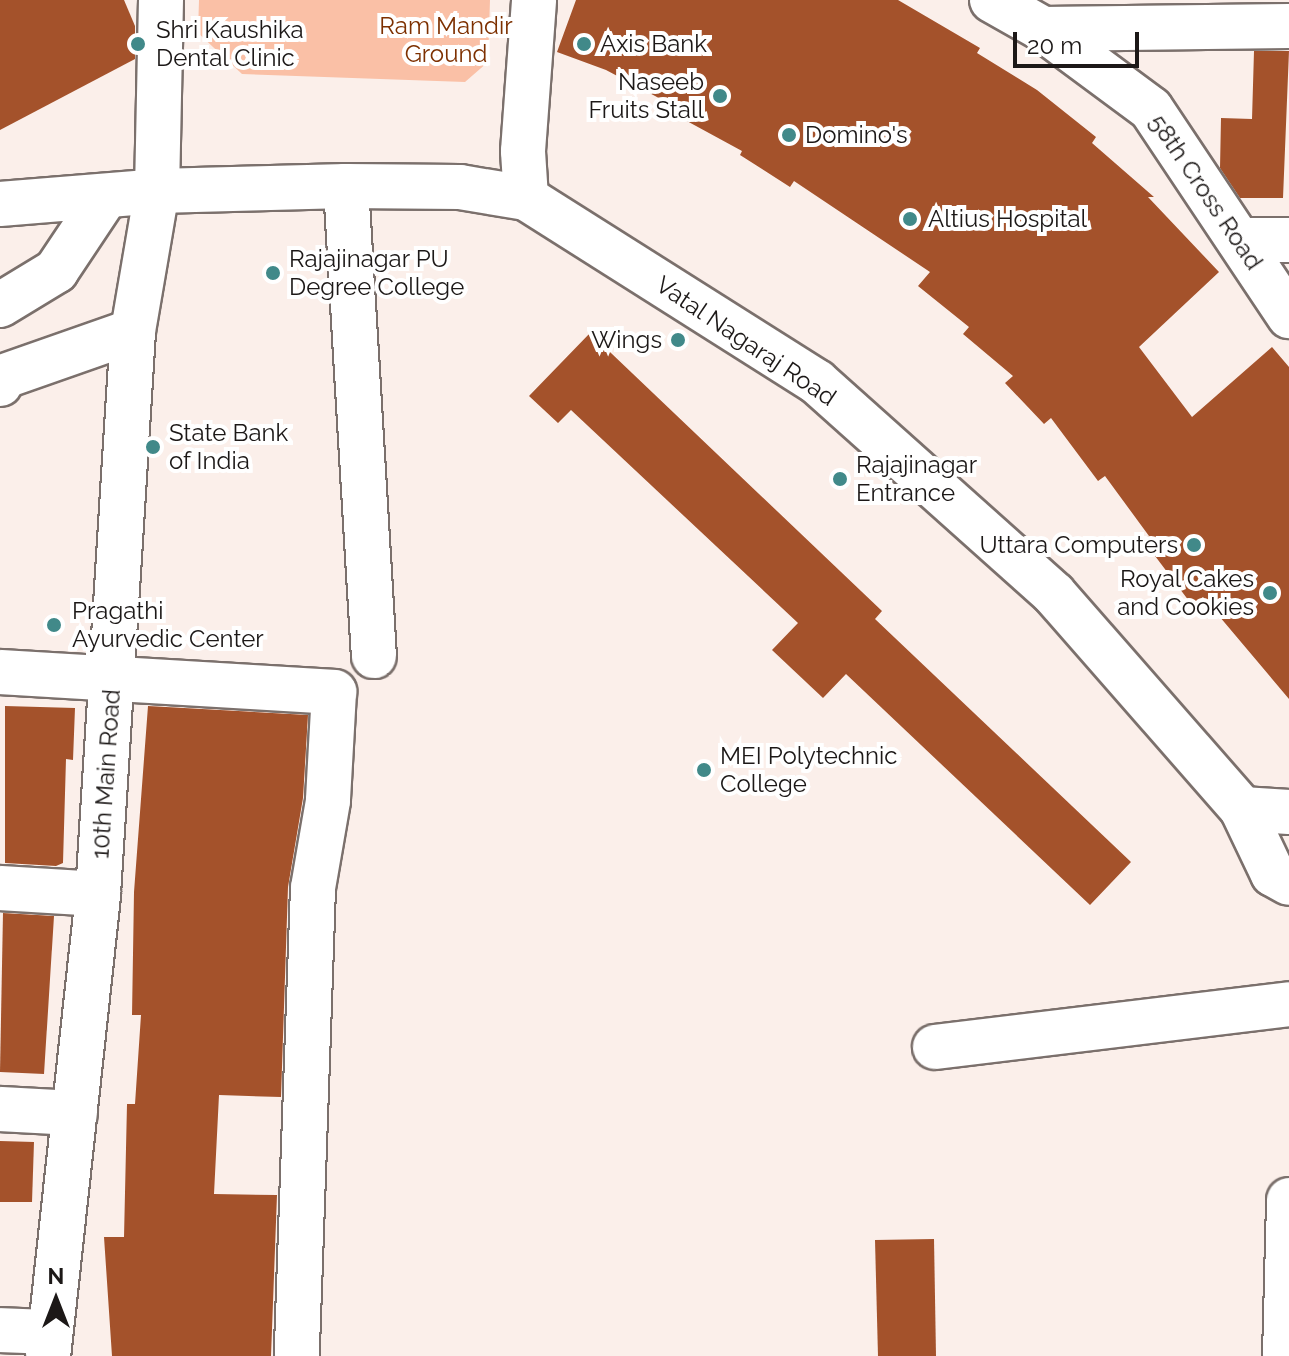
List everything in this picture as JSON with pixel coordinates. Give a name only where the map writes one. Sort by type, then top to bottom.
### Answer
[{"type":"street","name":"10th Main Road","points":[[49,1344],[98,894],[133,331],[157,191],[161,0]]},
{"type":"street","points":[[526,198],[523,151],[534,0]]},
{"type":"street","name":"58th Cross Road","points":[[992,0],[1043,29],[1151,109],[1289,316]]},
{"type":"street","points":[[1043,29],[1122,14],[1289,26]]},
{"type":"street","name":"Vatal Nagaraj Road","points":[[0,204],[157,191],[346,186],[460,187],[526,198],[817,382],[1054,594],[1242,809],[1273,874],[1289,883]]},
{"type":"street","points":[[346,186],[374,656]]},
{"type":"street","points":[[0,305],[56,271],[106,196]]},
{"type":"street","points":[[1239,240],[1289,240]]},
{"type":"street","points":[[0,384],[2,377],[133,331]]},
{"type":"street","points":[[0,672],[334,692],[328,801],[313,888],[297,1356]]},
{"type":"street","points":[[1242,809],[1289,812]]},
{"type":"street","points":[[0,888],[98,894]]},
{"type":"street","points":[[935,1047],[1289,1004]]},
{"type":"street","points":[[0,1109],[75,1113]]},
{"type":"street","points":[[1285,1356],[1289,1200]]},
{"type":"street","points":[[0,1330],[49,1344]]},
{"type":"green space","name":"Ram Mandir Ground","points":[[199,0],[490,0],[488,62],[465,82],[242,74],[198,33]]},
{"type":"building","points":[[0,0],[124,0],[135,26],[135,59],[0,130]]},
{"type":"building","points":[[576,0],[898,0],[980,48],[977,53],[1037,90],[1096,137],[1092,143],[1154,197],[1148,197],[1219,272],[1139,347],[1192,417],[1272,347],[1289,367],[1289,699],[1203,597],[1192,605],[1143,540],[1149,536],[1105,476],[1098,481],[1051,418],[1044,424],[1005,383],[1013,376],[963,334],[969,327],[918,286],[930,272],[794,181],[790,187],[740,155],[742,151],[685,120],[689,114],[606,70],[557,52]]},
{"type":"building","points":[[1254,51],[1289,51],[1283,198],[1240,198],[1220,168],[1221,118],[1252,119]]},
{"type":"building","points":[[590,333],[882,611],[875,619],[1131,862],[1090,905],[846,674],[823,698],[772,650],[798,623],[571,410],[558,423],[529,396]]},
{"type":"building","points":[[5,706],[75,708],[73,760],[66,759],[63,863],[56,866],[5,863]]},
{"type":"building","points":[[148,706],[308,715],[303,798],[288,887],[281,1097],[219,1095],[214,1194],[277,1195],[271,1356],[112,1356],[104,1237],[124,1237],[127,1104],[135,1104],[141,1015],[132,1015],[134,892]]},
{"type":"building","points":[[3,913],[54,916],[44,1074],[0,1072]]},
{"type":"building","points":[[0,1141],[34,1142],[32,1202],[0,1202]]},
{"type":"building","points":[[934,1239],[936,1356],[878,1356],[875,1240]]},
{"type":"place","name":"Shri Kaushika Dental Clinic","points":[[138,44]]},
{"type":"place","name":"Axis Bank","points":[[584,44]]},
{"type":"place","name":"Naseeb Fruits Stall","points":[[720,96]]},
{"type":"place","name":"Domino's","points":[[789,135]]},
{"type":"place","name":"Altius Hospital","points":[[910,219]]},
{"type":"place","name":"Rajajinagar PU Degree College","points":[[273,273]]},
{"type":"place","name":"Wings","points":[[678,340]]},
{"type":"place","name":"State Bank of India","points":[[153,447]]},
{"type":"place","name":"Rajajinagar Entrance","points":[[840,479]]},
{"type":"place","name":"Uttara Computers","points":[[1194,545]]},
{"type":"place","name":"Royal Cakes and Cookies","points":[[1270,593]]},
{"type":"place","name":"Pragathi Ayurvedic Center","points":[[54,625]]},
{"type":"place","name":"MEI Polytechnic College","points":[[704,770]]}]
